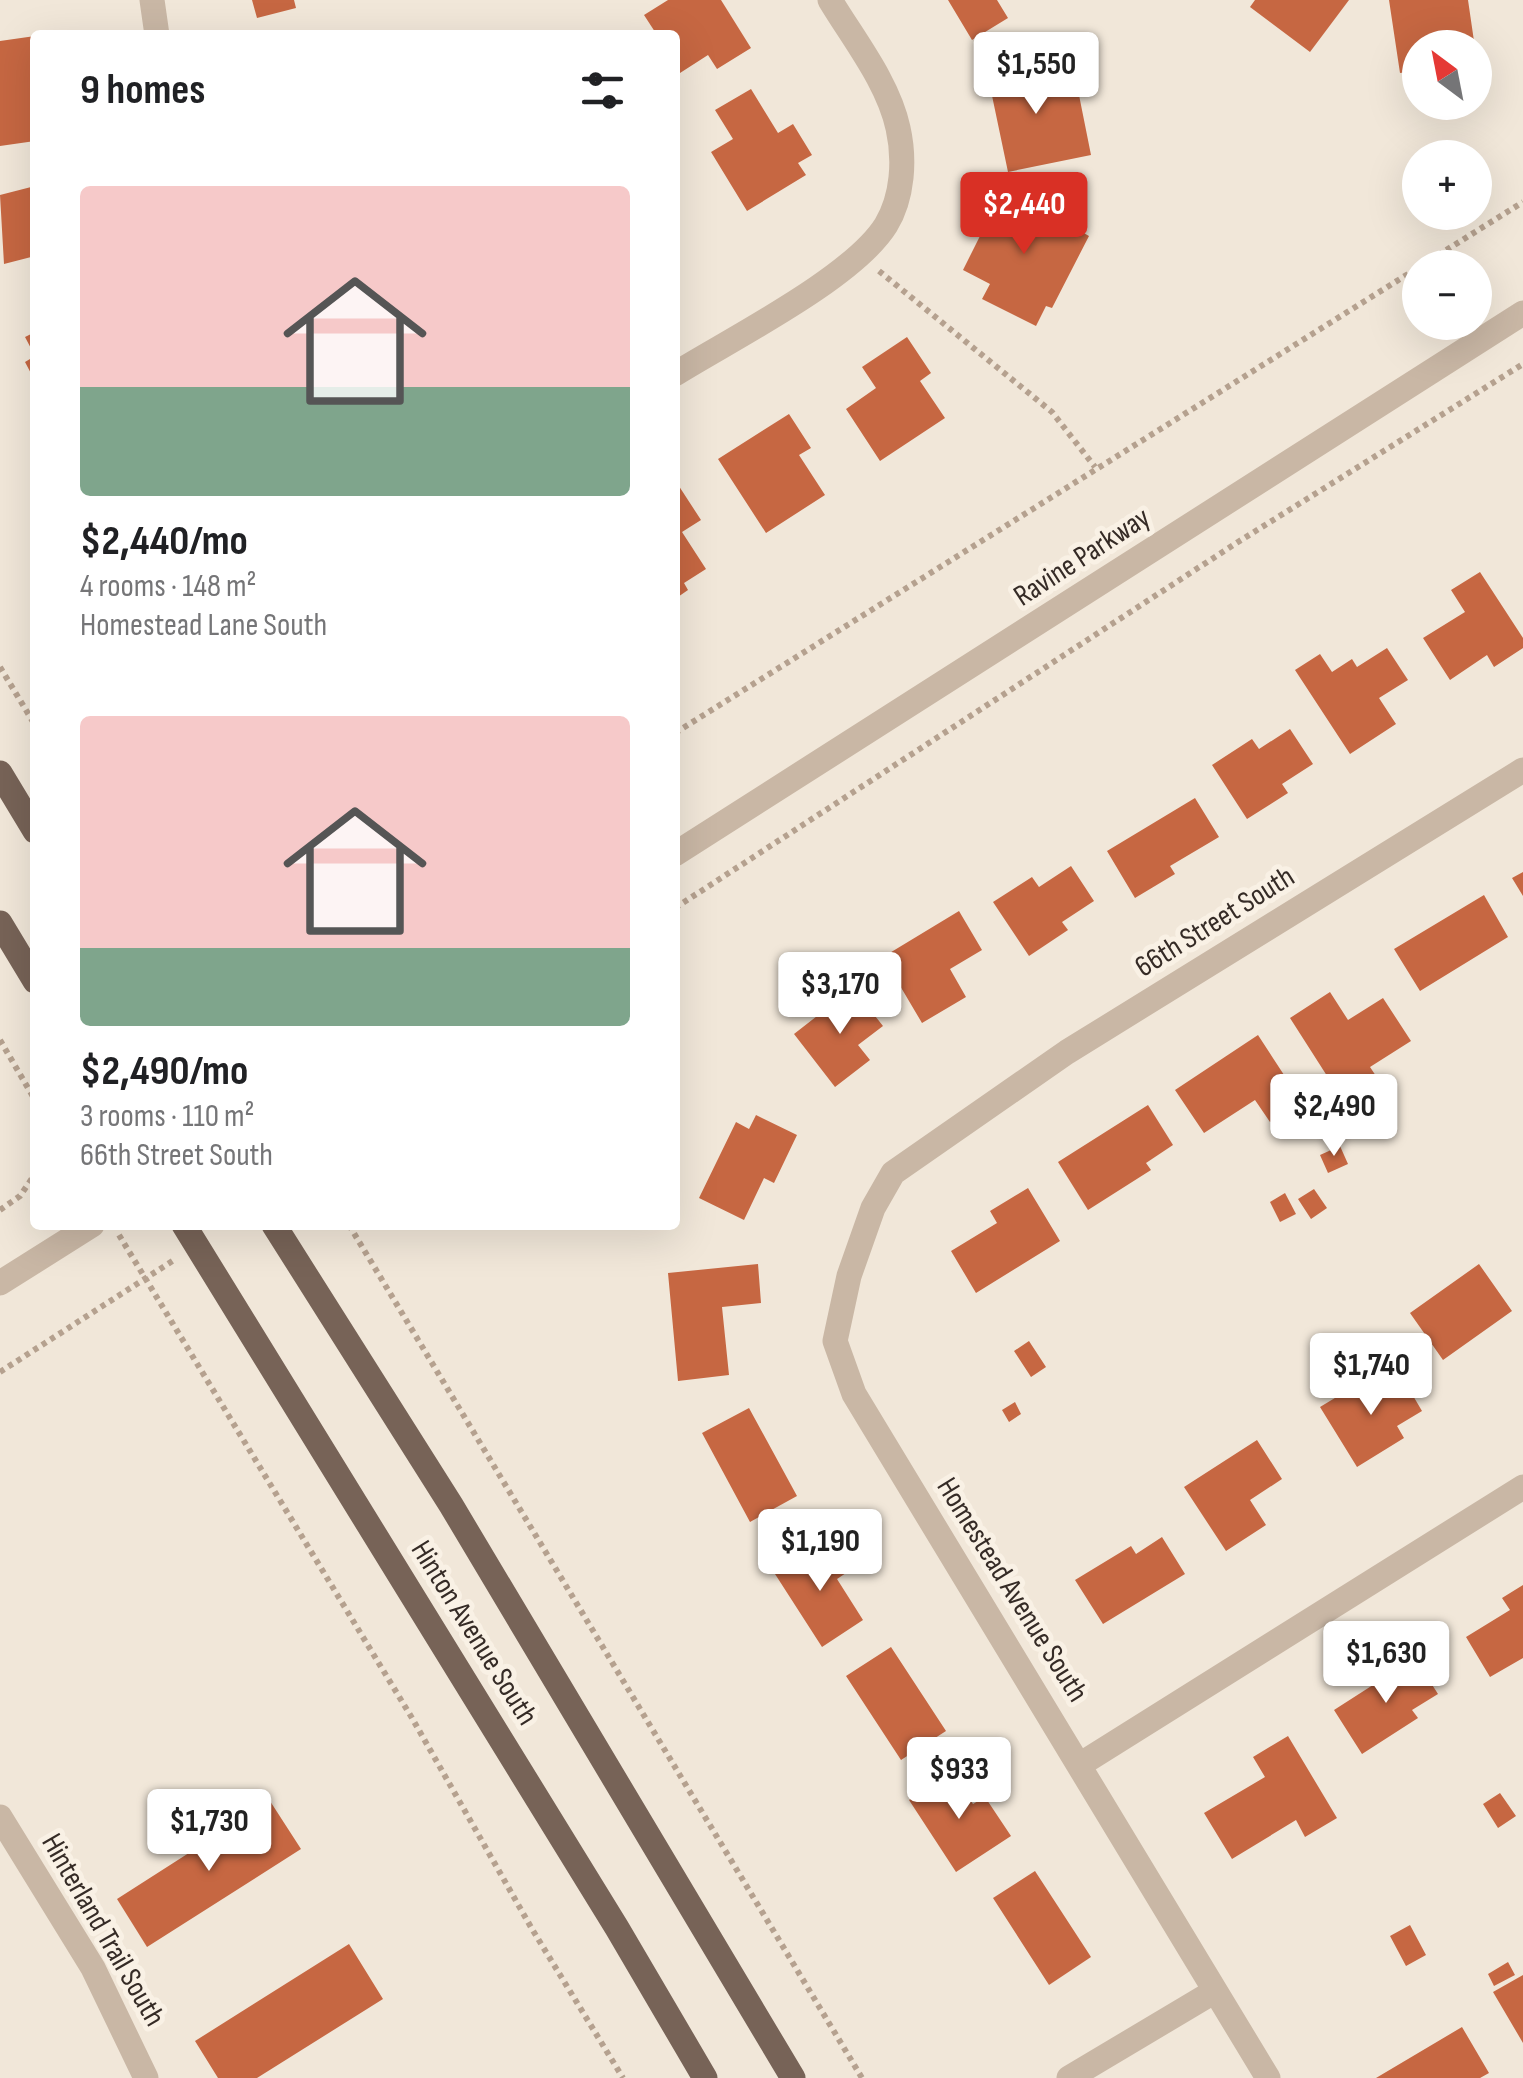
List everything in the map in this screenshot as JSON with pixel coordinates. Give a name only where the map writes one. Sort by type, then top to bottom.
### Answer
[{"type":"main road","points":[[0,773],[30,823]]},
{"type":"main road","points":[[0,923],[30,973]]},
{"type":"main road","name":"Hinton Avenue South","points":[[187,1230],[617,1928],[705,2078]]},
{"type":"main road","name":"Hinton Avenue South","points":[[277,1230],[452,1506],[793,2078]]},
{"type":"street","points":[[152,0],[156,30]]},
{"type":"street","points":[[680,371],[859,255],[884,228],[894,210],[902,149],[886,94],[830,0]]},
{"type":"street","name":"Ravine Parkway","points":[[680,851],[1523,313]]},
{"type":"street","name":"66th Street South","points":[[946,1136],[1066,1052],[1523,770]]},
{"type":"street","name":"Homestead Avenue South","points":[[946,1136],[893,1173],[873,1208],[849,1276],[835,1342],[854,1394],[1268,2078]]},
{"type":"street","points":[[0,1283],[84,1230]]},
{"type":"street","points":[[1081,1764],[1523,1487]]},
{"type":"street","name":"Hinterland Trail South","points":[[0,1816],[99,1979],[146,2078]]},
{"type":"street","points":[[1069,2078],[1215,1991]]},
{"type":"path","points":[[680,730],[1523,202]]},
{"type":"path","points":[[859,255],[1052,412],[1095,468]]},
{"type":"path","points":[[680,905],[1238,542],[1523,364]]},
{"type":"path","points":[[0,667],[30,717]]},
{"type":"path","points":[[0,1040],[30,1091]]},
{"type":"path","points":[[0,1210],[20,1196],[30,1181]]},
{"type":"path","points":[[116,1230],[422,1734],[539,1942],[622,2078]]},
{"type":"path","points":[[352,1230],[862,2078]]},
{"type":"path","points":[[0,1372],[145,1281]]},
{"type":"building","points":[[252,0],[294,0],[296,8],[257,18]]},
{"type":"building","points":[[668,0],[721,0],[751,48],[717,69],[708,55],[680,73],[680,30],[654,30],[644,15]]},
{"type":"building","points":[[948,0],[997,0],[1008,18],[972,40]]},
{"type":"building","points":[[1255,0],[1349,0],[1310,52],[1250,7]]},
{"type":"building","points":[[1389,0],[1468,0],[1472,30],[1402,30],[1400,73]]},
{"type":"building","points":[[30,37],[30,142],[0,146],[0,41]]},
{"type":"building","points":[[1039,56],[1047,92],[1077,85],[1091,155],[1008,172],[986,67]]},
{"type":"building","points":[[751,89],[778,133],[793,124],[812,155],[798,163],[806,175],[747,211],[711,152],[733,139],[715,110]]},
{"type":"building","points":[[30,187],[30,257],[4,264],[0,195]]},
{"type":"building","points":[[1004,188],[1089,236],[1052,308],[1046,306],[1036,326],[982,299],[990,284],[963,270]]},
{"type":"building","points":[[907,337],[931,373],[920,381],[945,418],[880,461],[846,409],[876,388],[862,367]]},
{"type":"building","points":[[789,414],[811,448],[799,455],[825,495],[766,533],[718,459]]},
{"type":"building","points":[[680,488],[701,520],[682,532],[706,569],[684,583],[688,590],[680,596]]},
{"type":"building","points":[[1480,572],[1523,638],[1523,648],[1494,667],[1487,655],[1450,680],[1423,638],[1465,612],[1451,590]]},
{"type":"building","points":[[1387,648],[1408,680],[1379,698],[1396,724],[1350,754],[1295,670],[1320,654],[1332,672],[1352,659],[1357,667]]},
{"type":"building","points":[[1290,729],[1313,764],[1282,784],[1288,793],[1247,819],[1212,765],[1252,739],[1259,749]]},
{"type":"building","points":[[1195,798],[1219,837],[1170,866],[1175,874],[1135,898],[1107,851]]},
{"type":"building","points":[[1071,866],[1094,901],[1062,922],[1068,930],[1029,956],[993,902],[1032,877],[1039,887]]},
{"type":"building","points":[[1523,872],[1523,896],[1512,878]]},
{"type":"building","points":[[1484,895],[1508,937],[1420,991],[1394,949]]},
{"type":"building","points":[[959,911],[982,950],[950,969],[966,997],[922,1023],[883,957]]},
{"type":"building","points":[[853,988],[883,1026],[858,1045],[870,1060],[835,1087],[794,1034]]},
{"type":"building","points":[[1330,992],[1348,1020],[1383,998],[1411,1041],[1370,1067],[1380,1082],[1345,1104],[1290,1018]]},
{"type":"building","points":[[1258,1035],[1301,1101],[1270,1122],[1255,1100],[1204,1133],[1175,1090]]},
{"type":"building","points":[[1148,1105],[1173,1145],[1146,1163],[1151,1170],[1088,1210],[1058,1162]]},
{"type":"building","points":[[756,1115],[797,1135],[774,1183],[764,1178],[744,1220],[699,1198],[736,1122],[749,1129]]},
{"type":"building","points":[[1340,1146],[1348,1164],[1328,1173],[1320,1155]]},
{"type":"building","points":[[1028,1188],[1060,1241],[976,1293],[951,1251],[997,1223],[990,1211]]},
{"type":"building","points":[[1314,1189],[1327,1208],[1311,1219],[1298,1199]]},
{"type":"building","points":[[1285,1193],[1296,1214],[1280,1222],[1270,1202]]},
{"type":"building","points":[[758,1264],[761,1303],[722,1307],[729,1375],[678,1381],[668,1273]]},
{"type":"building","points":[[1479,1264],[1512,1311],[1443,1360],[1410,1313]]},
{"type":"building","points":[[1029,1341],[1046,1367],[1031,1377],[1014,1351]]},
{"type":"building","points":[[1402,1377],[1422,1411],[1397,1426],[1404,1438],[1357,1467],[1320,1407],[1368,1378],[1377,1392]]},
{"type":"building","points":[[1015,1402],[1021,1414],[1009,1422],[1002,1410]]},
{"type":"building","points":[[749,1408],[797,1496],[750,1522],[702,1433]]},
{"type":"building","points":[[1257,1440],[1282,1479],[1250,1500],[1266,1525],[1226,1551],[1184,1487]]},
{"type":"building","points":[[1162,1537],[1185,1574],[1103,1624],[1075,1580],[1131,1546],[1136,1554]]},
{"type":"building","points":[[826,1542],[846,1573],[837,1579],[863,1620],[822,1647],[775,1574]]},
{"type":"building","points":[[1523,1585],[1523,1658],[1490,1677],[1466,1637],[1510,1610],[1502,1598]]},
{"type":"building","points":[[891,1647],[946,1731],[901,1760],[846,1676]]},
{"type":"building","points":[[1415,1658],[1438,1694],[1412,1710],[1418,1718],[1362,1754],[1334,1710]]},
{"type":"building","points":[[1288,1736],[1337,1818],[1305,1837],[1296,1820],[1232,1859],[1204,1813],[1265,1777],[1253,1757]]},
{"type":"building","points":[[952,1772],[973,1804],[985,1797],[1011,1836],[956,1872],[909,1800]]},
{"type":"building","points":[[1500,1793],[1516,1816],[1498,1828],[1483,1804]]},
{"type":"building","points":[[270,1801],[301,1849],[147,1947],[117,1899]]},
{"type":"building","points":[[1035,1871],[1091,1957],[1049,1985],[993,1898]]},
{"type":"building","points":[[1410,1925],[1426,1955],[1406,1966],[1390,1936]]},
{"type":"building","points":[[349,1944],[383,1999],[257,2078],[218,2078],[195,2041]]},
{"type":"building","points":[[1508,1962],[1515,1975],[1494,1986],[1488,1974]]},
{"type":"building","points":[[1523,1975],[1523,2043],[1493,1992]]},
{"type":"building","points":[[1462,2027],[1489,2073],[1480,2078],[1376,2078]]}]
